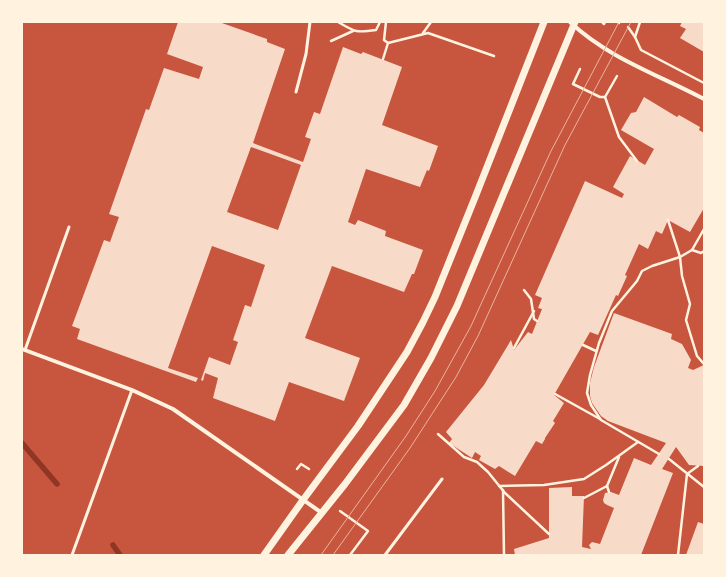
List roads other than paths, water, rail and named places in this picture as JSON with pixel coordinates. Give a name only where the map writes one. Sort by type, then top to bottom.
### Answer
[{"type":"street","points":[[264,555],[358,426],[406,352],[423,322],[435,297],[544,22]]},
{"type":"street","points":[[288,555],[345,484],[404,405],[445,333],[481,250],[573,23],[592,40],[624,60],[704,99]]},
{"type":"street","points":[[24,350],[132,390],[173,409],[322,513]]},
{"type":"lane","points":[[296,92],[306,54],[310,22]]},
{"type":"lane","points":[[24,350],[69,227]]},
{"type":"lane","points":[[72,555],[132,390]]},
{"type":"lane","points":[[385,555],[442,479]]},
{"type":"waterway","points":[[22,443],[57,484]]},
{"type":"waterway","points":[[113,545],[120,555]]},
{"type":"tram line","points":[[321,555],[406,436],[435,391],[471,326],[551,151],[619,22]]},
{"type":"tram line","points":[[333,555],[410,448],[456,377],[478,336],[565,145],[631,22]]}]
